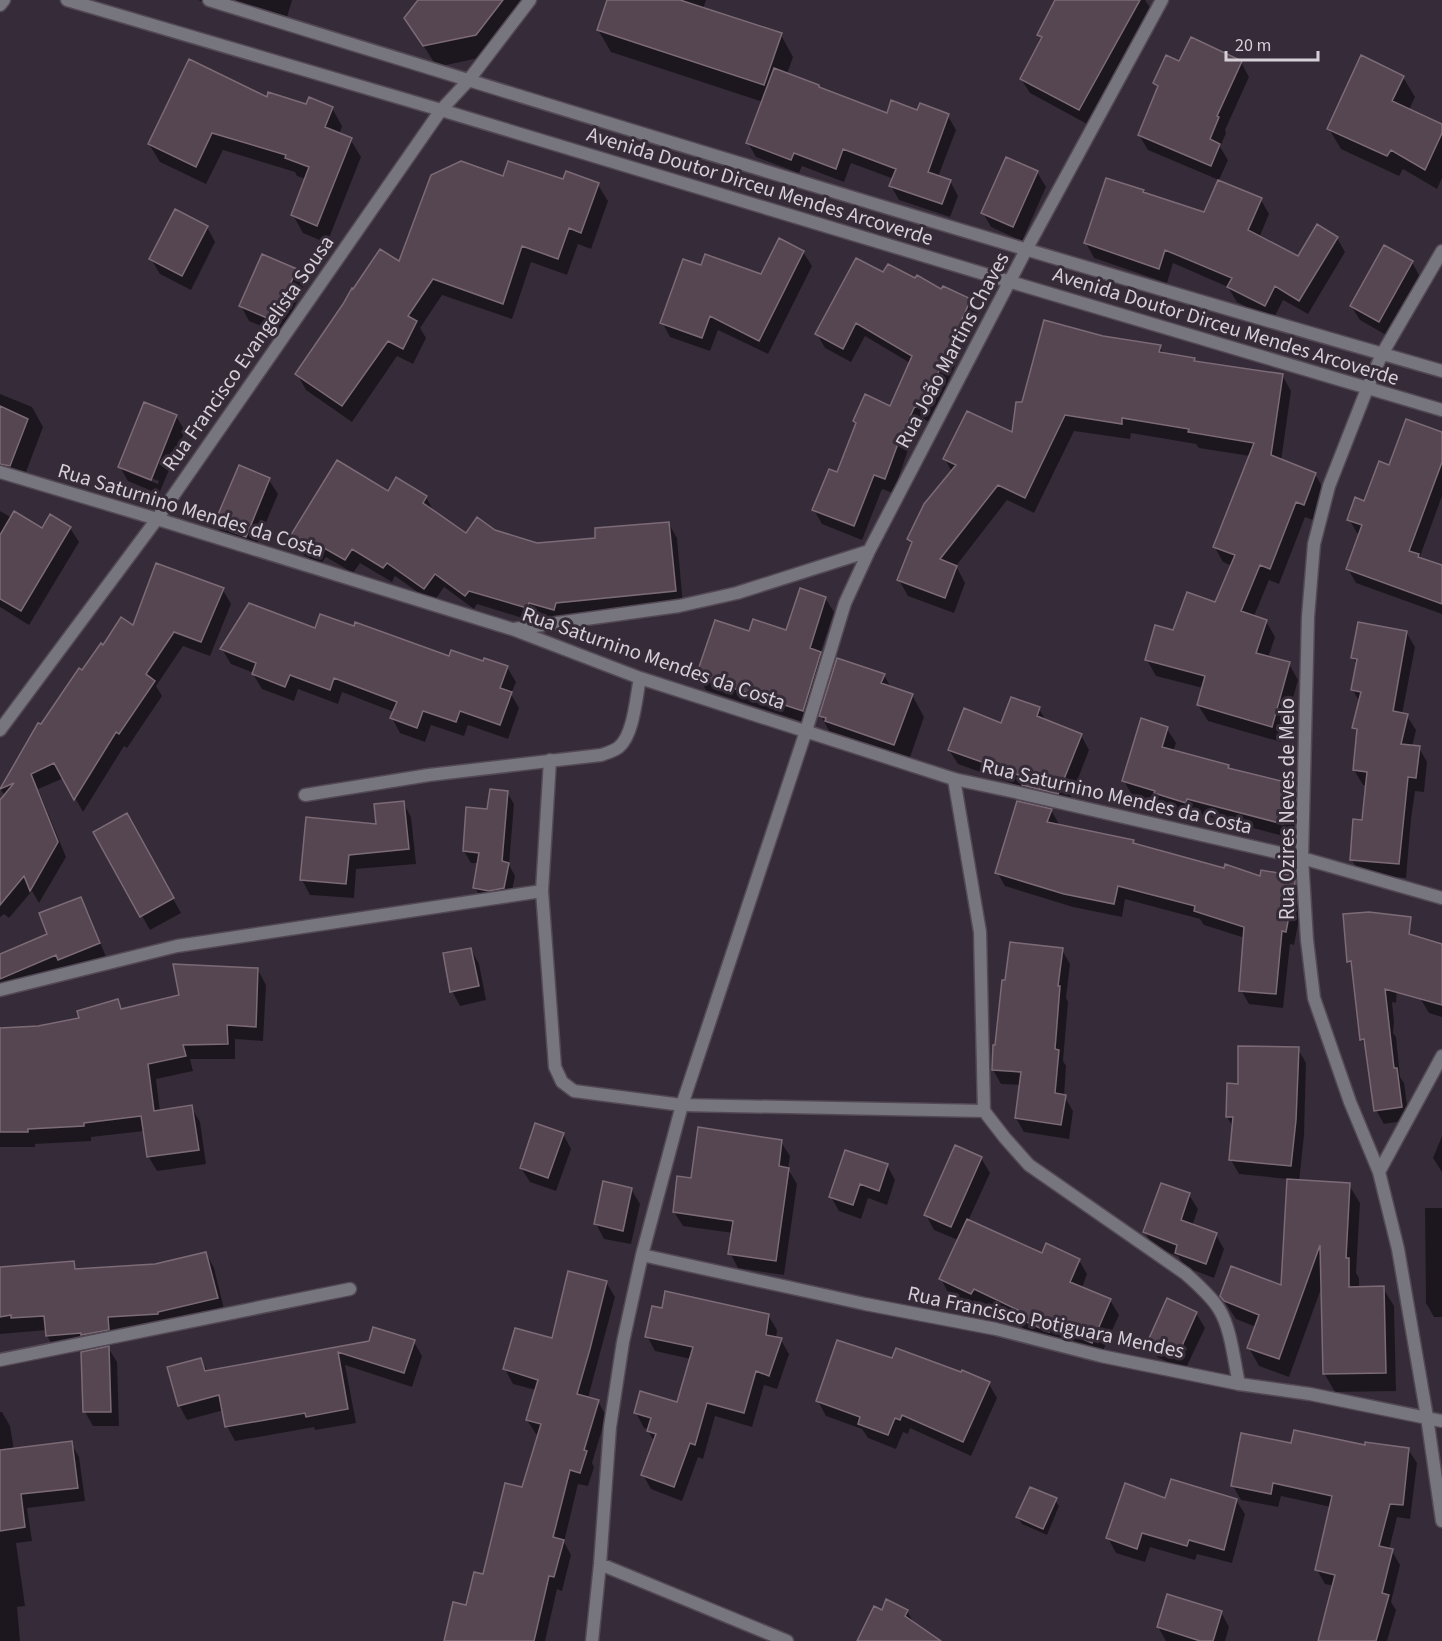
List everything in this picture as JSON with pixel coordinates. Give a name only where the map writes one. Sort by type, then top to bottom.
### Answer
[{"type":"street","points":[[0,5],[4,0]]},
{"type":"street","name":"Avenida Doutor Dirceu Mendes Arcoverde","points":[[68,0],[1442,410]]},
{"type":"street","name":"Avenida Doutor Dirceu Mendes Arcoverde","points":[[209,0],[1026,250],[1442,371]]},
{"type":"street","name":"Rua Francisco Evangelista Sousa","points":[[0,730],[157,519],[441,110],[468,81],[530,0]]},
{"type":"street","name":"Rua João Martins Chaves","points":[[592,1641],[610,1427],[623,1342],[642,1255],[682,1105],[806,731],[845,603],[869,551],[1026,250],[1162,0]]},
{"type":"street","name":"Rua Ozires Neves de Melo","points":[[1442,251],[1382,354],[1329,486],[1314,544],[1308,617],[1302,858],[1307,940],[1314,998],[1342,1080],[1379,1172],[1398,1249],[1427,1417],[1442,1521]]},
{"type":"street","name":"Rua Saturnino Mendes da Costa","points":[[0,472],[512,629],[640,678],[954,779],[1302,858],[1442,898]]},
{"type":"street","points":[[512,629],[678,606],[737,593],[869,551]]},
{"type":"street","points":[[305,795],[429,775],[601,755],[618,748],[624,741],[629,730],[640,678]]},
{"type":"street","points":[[550,760],[542,891],[555,1067],[562,1082],[574,1091],[682,1105],[984,1111]]},
{"type":"street","points":[[954,779],[980,932],[984,1111],[1029,1165],[1186,1274],[1209,1295],[1220,1310],[1226,1325],[1239,1384]]},
{"type":"street","points":[[0,990],[177,946],[542,891]]},
{"type":"street","points":[[1379,1172],[1442,1056]]},
{"type":"street","name":"Rua Francisco Potiguara Mendes","points":[[642,1255],[865,1304],[996,1329],[1101,1356],[1239,1384],[1310,1394],[1442,1421]]},
{"type":"street","points":[[0,1360],[350,1289]]},
{"type":"street","points":[[600,1564],[788,1641]]},
{"type":"building","points":[[418,0],[503,0],[476,35],[423,46],[404,18]]},
{"type":"building","points":[[607,0],[680,0],[782,33],[764,85],[597,30]]},
{"type":"building","points":[[1055,0],[1140,0],[1079,110],[1020,79],[1042,37],[1037,35]]},
{"type":"building","points":[[1191,37],[1242,61],[1217,116],[1219,117],[1210,139],[1220,144],[1211,166],[1138,135],[1158,86],[1153,83],[1166,55],[1179,61]]},
{"type":"building","points":[[1361,55],[1404,76],[1392,101],[1442,124],[1442,133],[1425,170],[1391,150],[1387,156],[1327,129]]},
{"type":"building","points":[[189,59],[267,97],[268,92],[306,104],[309,97],[333,107],[325,127],[352,138],[317,226],[291,215],[309,167],[285,158],[286,155],[212,133],[196,167],[148,144]]},
{"type":"building","points":[[774,68],[887,113],[891,100],[917,110],[920,103],[949,114],[928,172],[951,180],[942,204],[889,186],[896,169],[843,149],[836,169],[794,153],[791,160],[746,143]]},
{"type":"building","points":[[1006,157],[1038,171],[1013,227],[981,213]]},
{"type":"building","points":[[461,161],[503,176],[508,161],[563,179],[566,171],[599,183],[581,233],[569,228],[558,259],[522,246],[503,304],[433,279],[408,316],[417,321],[403,349],[388,341],[342,406],[295,374],[380,249],[399,261],[431,175]]},
{"type":"building","points":[[1106,178],[1204,212],[1218,180],[1262,198],[1248,230],[1298,256],[1317,224],[1338,237],[1299,301],[1275,286],[1265,306],[1227,287],[1232,278],[1165,250],[1159,269],[1084,243]]},
{"type":"building","points":[[175,209],[208,226],[182,276],[149,259]]},
{"type":"building","points":[[779,238],[804,251],[759,341],[710,316],[702,338],[660,323],[683,259],[701,265],[705,254],[761,274]]},
{"type":"building","points":[[1384,245],[1413,261],[1379,322],[1350,306]]},
{"type":"building","points":[[262,254],[297,269],[274,321],[239,306]]},
{"type":"building","points":[[856,258],[883,272],[888,264],[915,278],[917,275],[941,289],[943,286],[971,299],[922,409],[915,406],[885,479],[874,475],[854,526],[812,510],[829,469],[837,472],[856,423],[853,421],[865,394],[890,406],[912,356],[856,323],[843,349],[815,334]]},
{"type":"building","points":[[1044,320],[1103,336],[1161,345],[1159,352],[1195,358],[1194,361],[1283,374],[1271,455],[1316,473],[1304,505],[1296,502],[1270,569],[1260,565],[1241,611],[1267,620],[1256,653],[1290,662],[1272,727],[1197,705],[1205,676],[1145,660],[1155,625],[1173,630],[1187,592],[1215,602],[1235,555],[1213,547],[1254,443],[1122,418],[1122,424],[1065,415],[1025,498],[998,485],[940,559],[957,566],[945,598],[897,580],[912,542],[907,539],[924,504],[956,465],[943,459],[967,411],[1012,432],[1016,402],[1022,402]]},
{"type":"building","points":[[144,402],[177,415],[151,480],[118,467]]},
{"type":"building","points":[[0,406],[28,419],[10,466],[0,464]]},
{"type":"building","points":[[1406,419],[1442,432],[1442,462],[1409,551],[1419,554],[1418,557],[1442,565],[1442,604],[1346,569],[1362,525],[1347,520],[1355,497],[1364,501],[1379,461],[1389,465]]},
{"type":"building","points":[[337,460],[388,491],[396,477],[427,496],[423,503],[466,533],[477,517],[495,530],[537,543],[595,538],[595,528],[669,522],[676,591],[556,603],[554,610],[529,603],[527,608],[469,591],[465,596],[435,574],[424,589],[387,563],[383,568],[352,549],[345,560],[317,544],[312,552],[289,538]]},
{"type":"building","points":[[239,465],[270,478],[246,537],[214,524]]},
{"type":"building","points":[[14,511],[42,528],[50,514],[71,527],[21,611],[0,599],[0,535]]},
{"type":"building","points":[[156,563],[224,588],[201,642],[174,632],[146,674],[155,681],[119,734],[116,732],[74,800],[54,763],[31,774],[58,842],[30,891],[24,876],[0,905],[0,800],[14,783],[0,789],[38,723],[41,724],[79,668],[82,670],[101,643],[103,645],[121,617],[133,625]]},
{"type":"building","points":[[800,588],[826,597],[810,648],[821,652],[803,711],[696,676],[715,620],[749,631],[753,619],[786,630]]},
{"type":"building","points":[[249,603],[315,628],[320,614],[354,626],[355,622],[449,656],[451,650],[483,661],[484,658],[508,666],[500,688],[512,692],[500,725],[460,711],[456,722],[423,711],[417,728],[390,718],[397,702],[334,678],[330,690],[290,675],[285,687],[252,674],[256,663],[220,649]]},
{"type":"building","points":[[1358,622],[1407,631],[1393,711],[1408,714],[1401,744],[1420,746],[1416,778],[1408,777],[1399,864],[1350,860],[1353,819],[1362,820],[1367,772],[1353,770],[1357,729],[1352,728],[1361,692],[1351,690],[1357,659],[1351,658]]},
{"type":"building","points":[[837,658],[885,674],[881,683],[913,694],[894,745],[825,721],[826,718],[819,716]]},
{"type":"building","points":[[1011,697],[1040,707],[1037,716],[1082,734],[1058,794],[1022,785],[1024,777],[948,750],[964,708],[1001,723]]},
{"type":"building","points":[[1141,718],[1168,727],[1162,747],[1229,765],[1228,768],[1293,784],[1283,824],[1187,799],[1186,803],[1122,781]]},
{"type":"building","points":[[490,789],[508,791],[502,861],[509,863],[504,888],[489,891],[473,888],[479,853],[463,851],[466,807],[487,809]]},
{"type":"building","points":[[404,801],[409,849],[349,855],[346,884],[300,880],[306,817],[376,824],[374,804]]},
{"type":"building","points":[[1017,801],[1052,809],[1047,822],[1134,840],[1133,843],[1224,868],[1225,864],[1260,876],[1261,870],[1295,876],[1286,932],[1282,931],[1276,994],[1239,991],[1244,927],[1194,911],[1195,906],[1118,886],[1114,904],[1064,894],[995,873]]},
{"type":"building","points":[[127,813],[174,898],[140,917],[93,832]]},
{"type":"building","points":[[81,897],[100,943],[58,960],[56,955],[0,979],[0,954],[47,934],[39,913]]},
{"type":"building","points":[[1369,912],[1411,917],[1409,934],[1442,944],[1442,1005],[1385,989],[1394,1068],[1397,1068],[1402,1107],[1374,1111],[1364,1039],[1360,1040],[1351,961],[1347,962],[1343,914]]},
{"type":"building","points":[[1010,942],[1063,948],[1058,986],[1060,986],[1055,1049],[1059,1050],[1055,1093],[1066,1095],[1061,1125],[1015,1118],[1021,1072],[992,1070],[1002,980],[1005,980]]},
{"type":"building","points":[[471,948],[479,986],[450,992],[443,953]]},
{"type":"building","points":[[173,964],[258,968],[256,1027],[227,1025],[228,1044],[183,1045],[186,1056],[148,1064],[154,1111],[192,1105],[199,1150],[147,1157],[141,1116],[84,1123],[84,1126],[28,1129],[28,1132],[0,1132],[0,1028],[38,1026],[79,1018],[77,1011],[118,999],[121,1009],[179,995]]},
{"type":"building","points":[[1238,1046],[1299,1047],[1296,1120],[1291,1166],[1229,1160],[1233,1117],[1226,1117],[1227,1083],[1238,1084]]},
{"type":"building","points":[[535,1123],[564,1133],[548,1178],[520,1168]]},
{"type":"building","points":[[698,1127],[782,1140],[779,1166],[789,1168],[776,1261],[728,1254],[733,1221],[673,1212],[677,1176],[691,1178]]},
{"type":"building","points":[[955,1145],[982,1157],[951,1227],[924,1215]]},
{"type":"building","points":[[845,1150],[888,1164],[879,1191],[860,1184],[853,1205],[829,1197]]},
{"type":"building","points":[[1287,1179],[1350,1183],[1346,1258],[1349,1258],[1349,1287],[1384,1286],[1386,1373],[1323,1374],[1320,1245],[1279,1359],[1247,1348],[1259,1315],[1224,1301],[1220,1296],[1231,1266],[1281,1285]]},
{"type":"building","points":[[603,1181],[632,1188],[623,1231],[594,1224]]},
{"type":"building","points":[[1161,1183],[1190,1193],[1181,1220],[1217,1233],[1206,1264],[1175,1253],[1177,1245],[1143,1232]]},
{"type":"building","points":[[967,1219],[1042,1253],[1046,1243],[1080,1259],[1070,1282],[1111,1299],[1092,1343],[1052,1325],[1049,1332],[1015,1317],[1018,1310],[974,1289],[971,1294],[939,1279]]},
{"type":"building","points":[[206,1252],[218,1298],[158,1312],[158,1314],[108,1317],[109,1330],[81,1335],[81,1333],[46,1336],[44,1316],[0,1317],[0,1267],[74,1261],[75,1269],[155,1264]]},
{"type":"building","points":[[568,1271],[607,1281],[577,1394],[599,1400],[584,1450],[587,1451],[580,1473],[570,1470],[553,1537],[564,1540],[554,1577],[549,1576],[534,1641],[444,1641],[453,1602],[466,1605],[474,1572],[483,1574],[505,1483],[522,1487],[541,1424],[526,1420],[538,1380],[503,1369],[515,1328],[552,1338]]},
{"type":"building","points":[[665,1291],[769,1314],[766,1335],[782,1338],[769,1376],[756,1371],[744,1413],[707,1403],[695,1445],[690,1443],[674,1487],[641,1475],[656,1434],[647,1431],[651,1418],[634,1413],[640,1391],[677,1402],[693,1347],[645,1337],[652,1306],[662,1308]]},
{"type":"building","points":[[1167,1298],[1197,1312],[1177,1357],[1147,1343]]},
{"type":"building","points":[[373,1327],[415,1340],[404,1373],[338,1352],[348,1409],[306,1417],[305,1413],[225,1427],[219,1395],[178,1406],[167,1367],[201,1358],[205,1371],[369,1341]]},
{"type":"building","points":[[837,1340],[892,1358],[896,1348],[990,1382],[963,1442],[902,1415],[900,1420],[895,1418],[888,1435],[858,1424],[860,1417],[816,1401]]},
{"type":"building","points":[[109,1346],[111,1412],[83,1412],[81,1352]]},
{"type":"building","points":[[1294,1430],[1365,1445],[1365,1442],[1409,1448],[1403,1505],[1390,1504],[1379,1546],[1393,1549],[1382,1593],[1389,1595],[1376,1641],[1318,1641],[1335,1575],[1315,1570],[1332,1496],[1273,1483],[1271,1494],[1231,1486],[1241,1433],[1291,1443]]},
{"type":"building","points":[[72,1441],[78,1488],[21,1494],[25,1527],[0,1531],[0,1450]]},
{"type":"building","points":[[1171,1479],[1237,1499],[1224,1550],[1189,1540],[1187,1546],[1142,1533],[1137,1549],[1106,1538],[1125,1483],[1165,1498]]},
{"type":"building","points":[[1030,1487],[1057,1498],[1043,1529],[1016,1517]]},
{"type":"building","points":[[1167,1594],[1222,1611],[1213,1641],[1200,1641],[1157,1627]]},
{"type":"building","points":[[886,1599],[908,1610],[905,1616],[941,1641],[857,1641],[874,1606],[882,1610]]}]
